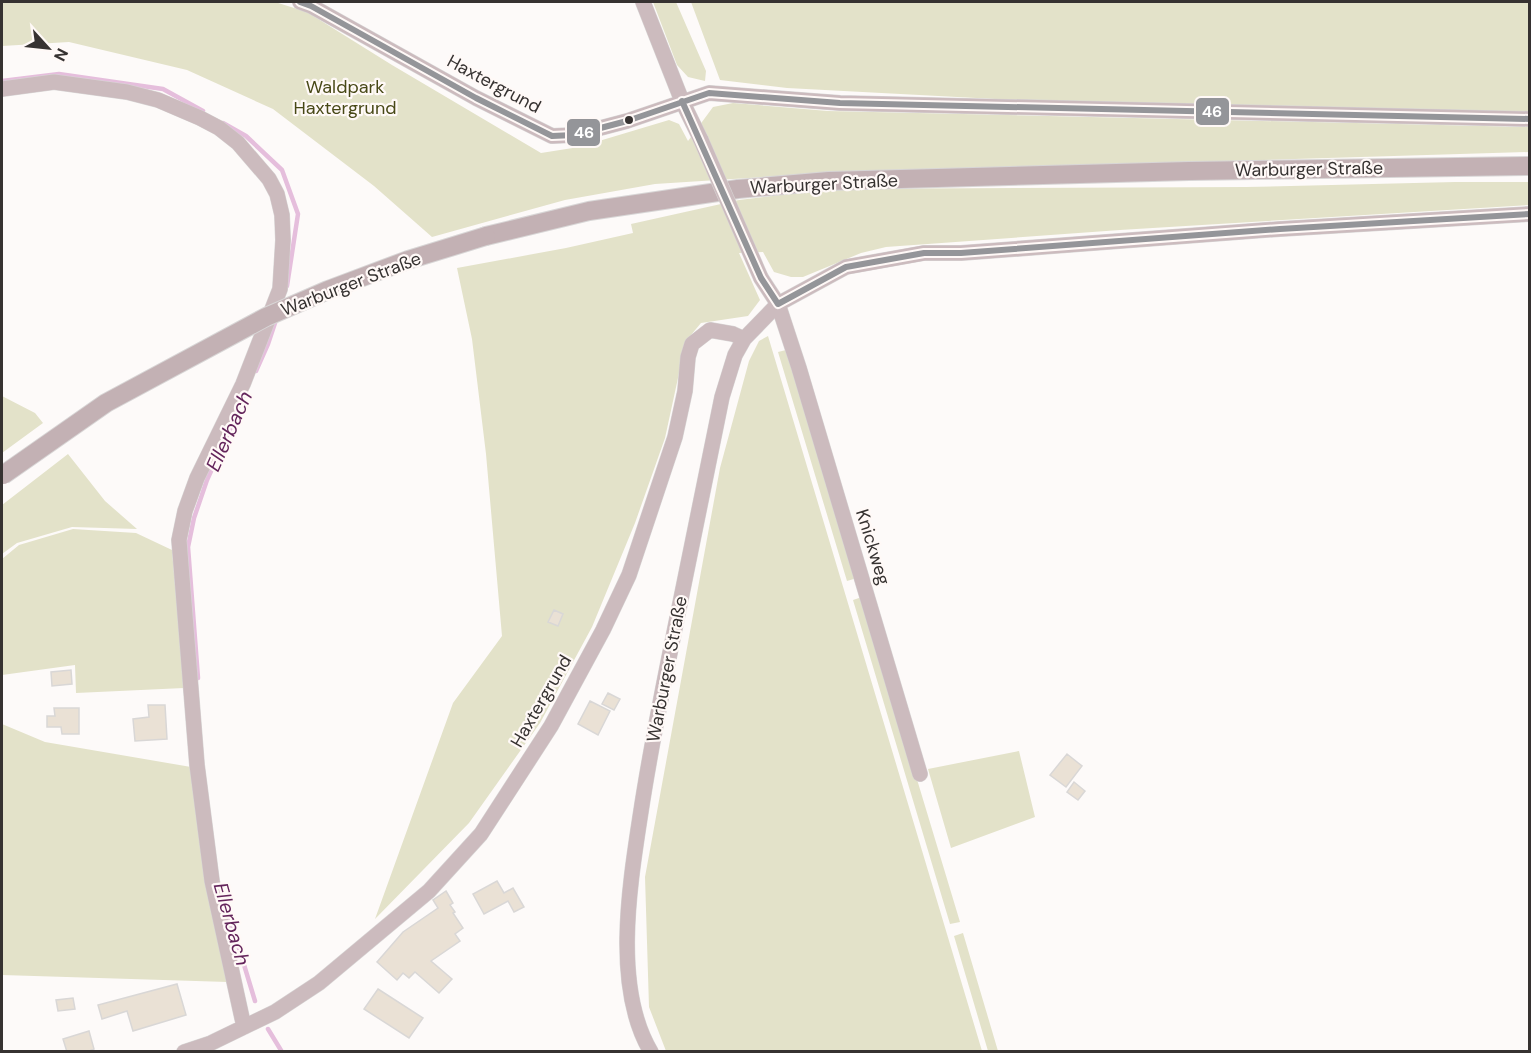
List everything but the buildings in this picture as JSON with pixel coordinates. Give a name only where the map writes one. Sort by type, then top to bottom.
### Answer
[{"type":"main road","name":"Warburger Straße","points":[[2,475],[106,403],[266,317],[398,264],[486,236],[589,211],[738,189],[829,181],[1189,171],[1530,166]]},
{"type":"street","name":"Haxtergrund","points":[[300,2],[476,98],[552,136],[574,135],[627,121],[709,93],[840,103],[1530,119]]},
{"type":"street","name":"Knickweg","points":[[644,2],[682,101],[761,278],[778,304],[803,378],[920,774]]},
{"type":"street","points":[[2,89],[54,82],[127,92],[175,107],[219,128],[238,143],[269,179],[277,194],[282,215],[283,240],[280,289],[243,384],[197,478],[178,540],[197,765],[212,880],[244,1027]]},
{"type":"street","name":"Warburger Straße","points":[[651,1052],[644,1040],[633,1007],[627,942],[630,882],[651,745],[722,398],[735,355],[744,339],[778,304],[846,267],[924,253],[961,253],[1280,229],[1530,214]]},
{"type":"street","name":"Haxtergrund","points":[[184,1052],[211,1043],[274,1012],[319,983],[429,891],[481,834],[556,717],[603,630],[629,575],[675,437],[692,344],[710,330],[733,334],[744,339]]},
{"type":"green space","name":"Waldpark Haxtergrund","points":[[2,2],[275,2],[307,12],[541,153],[579,147],[669,120],[679,124],[688,141],[713,107],[733,103],[828,111],[1529,127],[1529,152],[826,173],[655,184],[565,200],[432,237],[374,186],[273,109],[187,70],[69,42],[2,46]]},
{"type":"green space","points":[[653,2],[676,2],[706,71],[705,81],[688,77],[677,65]]},
{"type":"green space","points":[[691,2],[1529,2],[1529,114],[1014,100],[787,88],[720,80]]},
{"type":"green space","points":[[1529,182],[1529,205],[886,247],[861,253],[803,277],[791,277],[774,272],[763,252],[739,253],[760,300],[748,316],[701,323],[686,341],[665,438],[635,523],[592,627],[540,723],[469,823],[375,919],[453,703],[502,636],[486,454],[472,339],[457,268],[633,233],[631,224],[739,200],[829,189],[1246,187]]},
{"type":"green space","points":[[768,336],[982,1051],[666,1051],[649,1007],[645,877],[720,468],[749,361],[759,341]]},
{"type":"green space","points":[[786,350],[857,578],[847,581],[778,352]]},
{"type":"green space","points":[[2,396],[35,413],[43,423],[2,453]]},
{"type":"green space","points":[[68,454],[105,501],[137,529],[72,527],[17,543],[2,554],[2,505]]},
{"type":"green space","points":[[73,529],[136,533],[172,550],[184,688],[76,693],[75,665],[2,675],[2,559],[19,545]]},
{"type":"green space","points":[[862,597],[960,922],[950,924],[853,600]]},
{"type":"green space","points":[[2,724],[45,742],[191,767],[228,982],[2,975]]},
{"type":"green space","points":[[1019,751],[1035,817],[951,848],[928,769]]},
{"type":"green space","points":[[963,933],[998,1051],[988,1051],[954,936]]},
{"type":"waterway","name":"Ellerbach","points":[[2,81],[59,74],[163,89],[203,111]]},
{"type":"waterway","name":"Ellerbach","points":[[223,123],[246,136],[282,170],[298,214],[287,286]]},
{"type":"waterway","name":"Ellerbach","points":[[256,371],[276,320]]},
{"type":"waterway","name":"Ellerbach","points":[[198,678],[188,547],[194,518],[207,480],[237,414]]},
{"type":"waterway","name":"Ellerbach","points":[[221,889],[255,1001]]},
{"type":"waterway","name":"Ellerbach","points":[[268,1029],[282,1052]]},
{"type":"transit line","name":"46","points":[[300,2],[476,98],[552,136],[574,135],[627,121],[709,93],[840,103],[1530,119]]},
{"type":"transit line","name":"46","points":[[682,101],[761,278],[778,304],[846,267],[924,253],[961,253],[1280,229],[1530,214]]}]
